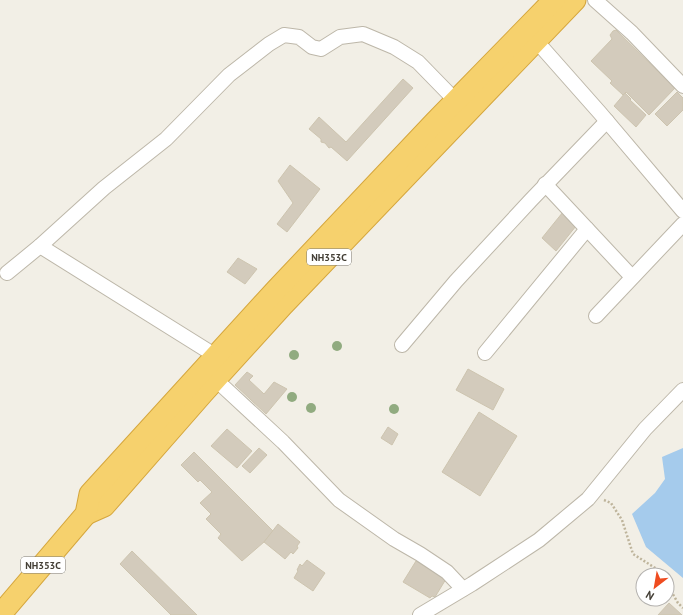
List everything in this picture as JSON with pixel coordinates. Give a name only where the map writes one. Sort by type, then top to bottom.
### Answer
[{"type":"highway","name":"NH353C","points":[[0,615],[86,514],[104,506],[215,379],[531,35],[554,0]]},
{"type":"highway","name":"NH353C","points":[[86,514],[90,494],[282,285],[456,101],[531,35],[575,0]]},
{"type":"street","points":[[594,0],[632,33],[683,86]]},
{"type":"street","points":[[6,273],[40,246],[104,188],[166,139],[230,75],[269,44],[284,35],[299,37],[312,47],[321,50],[340,37],[363,34],[394,47],[418,62],[456,101]]},
{"type":"street","points":[[531,35],[607,121],[683,211]]},
{"type":"street","points":[[402,346],[456,281],[607,121]]},
{"type":"street","points":[[546,184],[632,277]]},
{"type":"street","points":[[596,316],[683,224]]},
{"type":"street","points":[[485,353],[587,229]]},
{"type":"street","points":[[40,246],[216,356]]},
{"type":"street","points":[[215,379],[283,442],[339,500],[394,539],[447,572],[463,589]]},
{"type":"street","points":[[420,615],[539,540],[588,499],[645,430],[683,390]]},
{"type":"path","points":[[592,494],[611,503],[622,520],[633,554],[654,567]]},
{"type":"path","points":[[675,598],[683,608]]},
{"type":"water","points":[[683,448],[683,578],[675,571],[675,567],[670,567],[646,547],[632,514],[655,493],[665,479],[662,457]]},
{"type":"building","points":[[616,30],[675,88],[649,115],[626,92],[623,95],[610,83],[612,81],[591,61],[612,39],[610,35]]},
{"type":"building","points":[[403,79],[413,88],[347,161],[331,147],[329,148],[325,143],[321,142],[321,139],[309,129],[319,117],[346,142]]},
{"type":"building","points":[[677,92],[683,98],[683,110],[667,126],[655,114]]},
{"type":"building","points":[[625,93],[631,99],[630,100],[646,115],[636,127],[614,106]]},
{"type":"building","points":[[290,165],[320,189],[287,232],[277,224],[293,203],[278,181]]},
{"type":"building","points":[[563,212],[576,226],[556,251],[542,238]]},
{"type":"building","points":[[238,258],[257,269],[245,284],[227,272]]},
{"type":"building","points":[[468,369],[504,389],[493,410],[456,390]]},
{"type":"building","points":[[247,372],[253,376],[249,380],[264,394],[274,382],[287,389],[266,414],[235,385]]},
{"type":"building","points":[[479,412],[517,436],[480,496],[442,472]]},
{"type":"building","points":[[388,427],[398,434],[392,445],[381,438]]},
{"type":"building","points":[[227,429],[252,451],[237,468],[211,446]]},
{"type":"building","points":[[259,448],[267,455],[250,473],[242,466]]},
{"type":"building","points":[[194,452],[273,531],[264,542],[242,561],[218,538],[221,534],[206,519],[211,514],[200,503],[212,492],[200,480],[198,482],[181,465]]},
{"type":"building","points":[[278,524],[300,542],[297,546],[298,548],[293,554],[291,552],[285,559],[264,542]]},
{"type":"building","points":[[132,551],[197,615],[171,615],[120,564]]},
{"type":"building","points":[[307,560],[325,573],[313,591],[294,578],[300,564],[302,566]]},
{"type":"building","points":[[416,561],[446,579],[435,597],[432,596],[430,598],[403,582]]},
{"type":"building","points":[[665,607],[673,607],[682,615],[658,615]]}]
